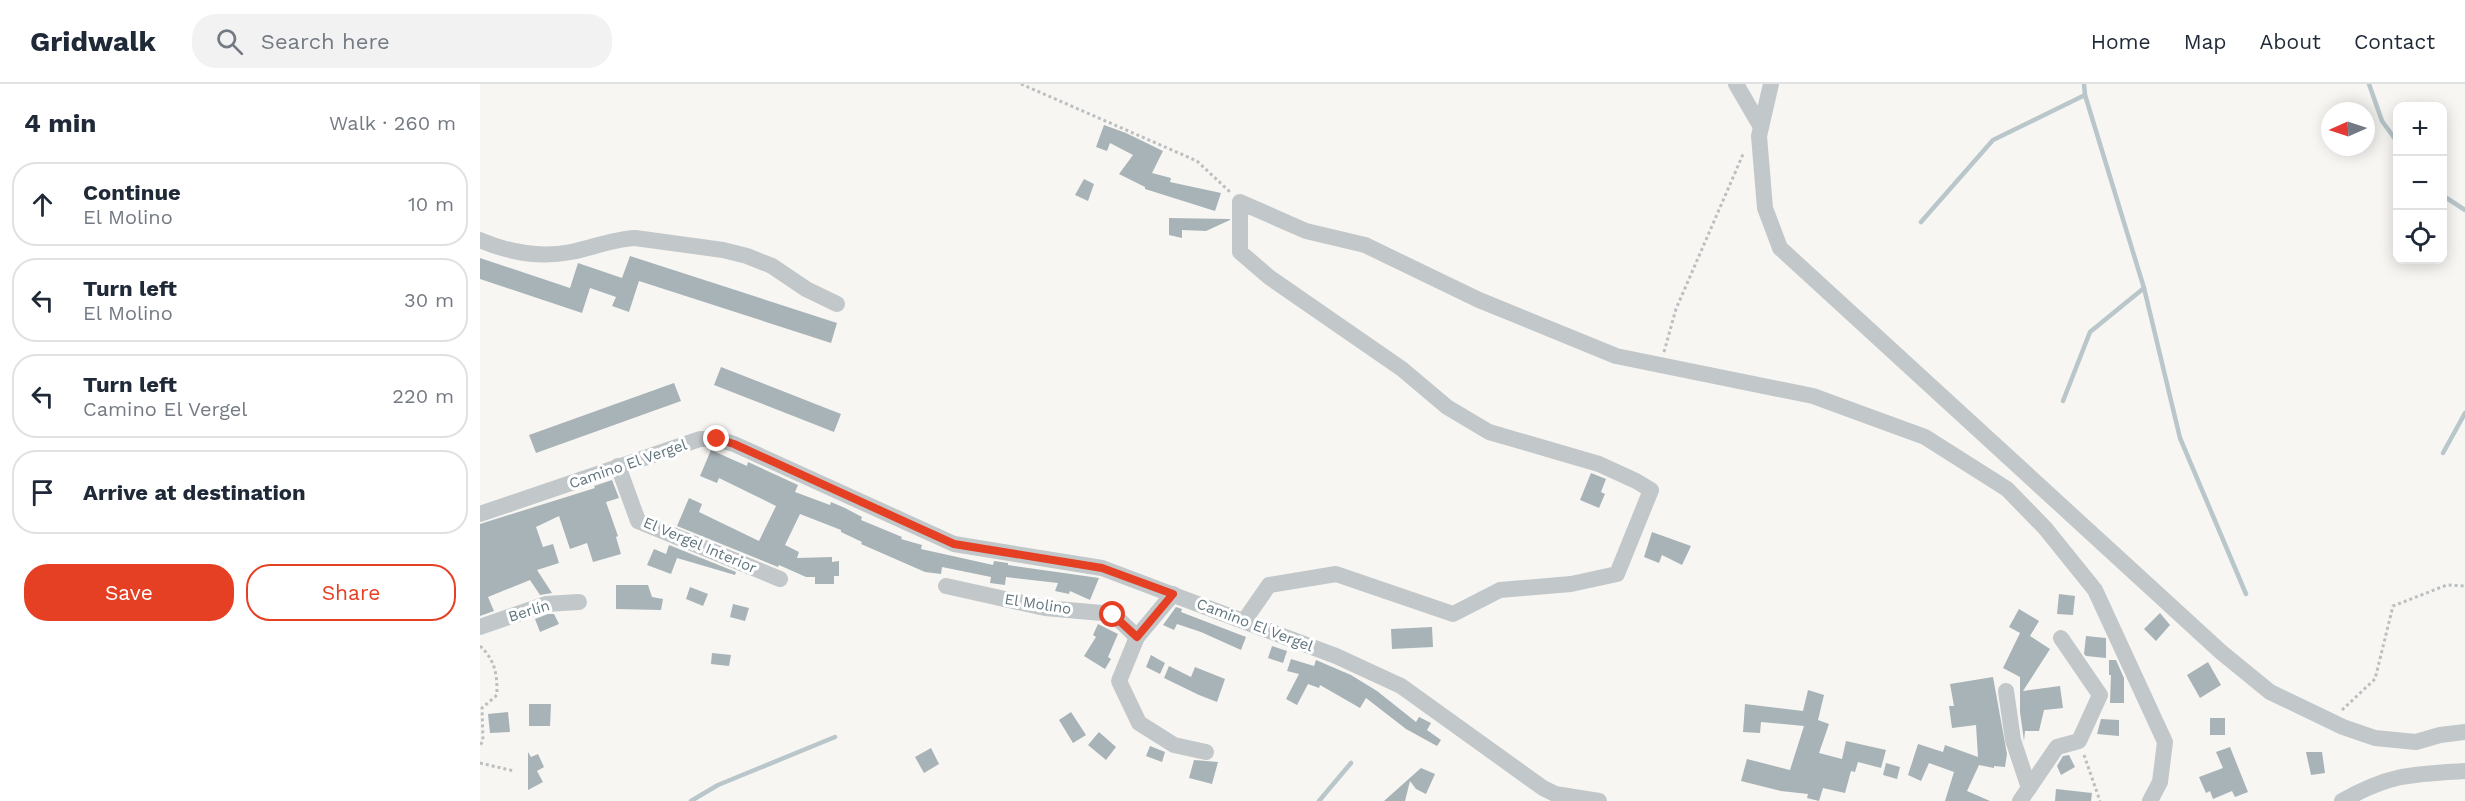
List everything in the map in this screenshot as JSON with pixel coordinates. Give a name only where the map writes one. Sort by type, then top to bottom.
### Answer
[{"type":"street","points":[[1736,84],[1760,132]]},
{"type":"street","points":[[1771,84],[1760,132],[1765,208],[1780,248],[2221,652],[2270,692],[2325,719],[2375,738],[2416,742],[2440,735],[2465,732]]},
{"type":"street","points":[[1244,621],[1269,585],[1336,574],[1453,614],[1500,590],[1571,584],[1617,574],[1651,490],[1636,480],[1599,464],[1489,432],[1447,407],[1402,369],[1269,277],[1240,252],[1240,202],[1306,231],[1365,245],[1479,300],[1616,356],[1814,396],[1925,437],[2007,489],[2045,528],[2095,590],[2165,742],[2160,782],[2150,801]]},
{"type":"street","points":[[480,240],[526,255],[570,252],[635,238],[723,250],[772,266],[806,290],[837,304]]},
{"type":"street","name":"Camino El Vergel","points":[[480,514],[700,439],[717,439],[734,444],[954,544],[1102,568],[1336,656],[1401,686],[1540,795],[1555,794],[1599,801]]},
{"type":"street","name":"El Vergel Interior","points":[[618,466],[638,521],[780,579]]},
{"type":"street","name":"El Molino","points":[[946,586],[1045,608],[1113,615],[1137,637]]},
{"type":"street","points":[[1173,594],[1137,637],[1119,681],[1139,723],[1174,745],[1206,752]]},
{"type":"street","name":"Berlín","points":[[480,627],[546,604],[579,602]]},
{"type":"street","points":[[2024,794],[2057,747],[2079,741],[2100,695],[2061,638]]},
{"type":"street","points":[[2006,690],[2024,794]]},
{"type":"street","points":[[2342,801],[2368,786],[2394,777],[2465,771]]},
{"type":"path","points":[[1021,84],[1197,161],[1240,202]]},
{"type":"path","points":[[1660,365],[1676,309],[1726,189],[1747,147],[1760,132]]},
{"type":"path","points":[[2325,719],[2339,714],[2375,679],[2392,606],[2447,585],[2465,586]]},
{"type":"path","points":[[480,646],[491,658],[498,672],[497,695],[482,708],[483,741],[480,746]]},
{"type":"path","points":[[2079,741],[2100,801]]},
{"type":"path","points":[[480,763],[514,771]]},
{"type":"building","points":[[1104,125],[1163,151],[1152,173],[1171,178],[1170,182],[1221,193],[1215,211],[1145,189],[1119,174],[1133,155],[1110,143],[1107,151],[1096,147]]},
{"type":"building","points":[[1084,179],[1094,184],[1088,201],[1075,195]]},
{"type":"building","points":[[1169,218],[1230,220],[1206,231],[1182,230],[1182,238],[1169,235]]},
{"type":"building","points":[[630,256],[837,323],[831,343],[639,281],[629,312],[612,306],[616,297],[590,288],[582,313],[480,279],[480,258],[570,288],[578,263],[622,278]]},
{"type":"building","points":[[721,367],[841,414],[834,432],[714,385]]},
{"type":"building","points":[[674,383],[681,401],[536,453],[529,435]]},
{"type":"building","points":[[711,450],[747,466],[748,462],[798,485],[795,492],[845,508],[862,517],[861,520],[902,537],[901,539],[922,545],[921,549],[993,565],[994,561],[1099,578],[1090,600],[1070,591],[1069,594],[1055,591],[1058,583],[1006,577],[1005,585],[990,583],[991,577],[942,567],[941,574],[925,572],[861,544],[862,542],[841,530],[800,514],[785,545],[799,552],[797,558],[832,557],[832,562],[839,561],[839,576],[834,576],[834,584],[815,584],[815,577],[806,577],[779,565],[778,567],[677,526],[689,498],[702,504],[699,512],[759,541],[776,506],[719,478],[717,483],[700,476]]},
{"type":"building","points":[[1591,473],[1606,479],[1601,492],[1605,494],[1599,508],[1580,500]]},
{"type":"building","points":[[612,480],[619,498],[606,502],[618,536],[616,537],[621,554],[593,562],[587,543],[570,549],[559,516],[536,527],[543,547],[553,544],[559,563],[537,570],[552,593],[540,595],[530,580],[488,597],[494,611],[480,616],[480,524],[595,488],[594,486]]},
{"type":"building","points":[[1652,532],[1691,546],[1682,565],[1662,555],[1659,563],[1644,557]]},
{"type":"building","points":[[669,545],[736,572],[735,575],[677,558],[671,574],[647,565],[654,549],[666,554]]},
{"type":"building","points":[[616,585],[648,585],[652,597],[663,599],[661,610],[616,609]]},
{"type":"building","points":[[690,587],[708,594],[703,606],[686,599]]},
{"type":"building","points":[[2059,594],[2075,596],[2073,615],[2057,614]]},
{"type":"building","points":[[733,604],[749,608],[745,621],[730,617]]},
{"type":"building","points":[[1176,607],[1182,609],[1181,612],[1246,637],[1241,650],[1177,624],[1174,630],[1163,625]]},
{"type":"building","points":[[2019,609],[2039,621],[2030,636],[2050,649],[2023,691],[2060,686],[2063,708],[2044,710],[2039,731],[2025,731],[2024,741],[2020,712],[2020,677],[2003,668],[2020,633],[2009,627]]},
{"type":"building","points":[[2160,613],[2170,625],[2156,641],[2144,629]]},
{"type":"building","points":[[554,614],[559,624],[540,632],[535,619]]},
{"type":"building","points":[[1098,624],[1118,634],[1108,657],[1111,659],[1105,669],[1084,656],[1096,637],[1093,635]]},
{"type":"building","points":[[1432,627],[1433,647],[1392,649],[1391,629]]},
{"type":"building","points":[[2086,636],[2106,638],[2106,658],[2084,654]]},
{"type":"building","points":[[1272,646],[1287,651],[1283,663],[1268,658]]},
{"type":"building","points":[[712,653],[731,655],[729,666],[711,664]]},
{"type":"building","points":[[1151,655],[1165,663],[1160,674],[1146,667]]},
{"type":"building","points":[[1291,659],[1314,666],[1316,660],[1351,675],[1377,691],[1416,722],[1419,717],[1431,723],[1427,730],[1441,740],[1437,746],[1406,729],[1366,698],[1360,708],[1320,685],[1319,688],[1308,684],[1297,705],[1286,699],[1299,674],[1287,671]]},
{"type":"building","points":[[2109,660],[2116,660],[2124,678],[2124,703],[2110,703]]},
{"type":"building","points":[[2208,662],[2221,685],[2200,698],[2187,675]]},
{"type":"building","points":[[1169,666],[1191,677],[1195,667],[1225,679],[1217,702],[1164,678]]},
{"type":"building","points":[[1993,677],[2007,754],[2005,767],[1994,766],[1994,768],[1979,765],[1967,791],[1990,801],[1945,801],[1954,772],[1929,763],[1921,781],[1908,775],[1918,744],[1943,752],[1945,745],[1978,757],[1976,725],[1952,728],[1949,706],[1954,706],[1950,684]]},
{"type":"building","points":[[1808,690],[1824,695],[1818,720],[1829,724],[1819,753],[1842,759],[1846,741],[1886,750],[1881,768],[1858,762],[1855,772],[1851,771],[1845,793],[1823,788],[1819,801],[1807,798],[1808,794],[1781,791],[1741,781],[1747,759],[1790,770],[1804,726],[1761,722],[1760,733],[1743,732],[1745,704],[1803,711]]},
{"type":"building","points":[[529,704],[551,704],[550,726],[529,726]]},
{"type":"building","points":[[508,712],[510,732],[490,733],[488,714]]},
{"type":"building","points":[[1071,712],[1086,735],[1073,743],[1059,720]]},
{"type":"building","points":[[2210,718],[2225,718],[2225,735],[2210,735]]},
{"type":"building","points":[[2101,719],[2119,720],[2119,736],[2097,734]]},
{"type":"building","points":[[1099,732],[1116,747],[1106,760],[1088,745]]},
{"type":"building","points":[[1150,746],[1165,752],[1162,762],[1146,756]]},
{"type":"building","points":[[2230,747],[2248,792],[2235,797],[2232,791],[2213,799],[2210,791],[2206,793],[2199,777],[2223,768],[2216,752]]},
{"type":"building","points":[[931,748],[939,764],[924,773],[915,757]]},
{"type":"building","points":[[528,752],[531,757],[538,754],[544,767],[537,771],[543,782],[528,790]]},
{"type":"building","points":[[2306,752],[2322,752],[2325,773],[2311,775]]},
{"type":"building","points":[[2069,755],[2075,767],[2061,775],[2057,766],[2063,756]]},
{"type":"building","points":[[1194,760],[1218,762],[1212,784],[1189,778]]},
{"type":"building","points":[[1886,763],[1900,767],[1897,779],[1883,775]]},
{"type":"building","points":[[1421,768],[1435,774],[1426,794],[1416,789],[1410,781],[1405,801],[1384,801]]},
{"type":"building","points":[[2056,789],[2092,793],[2091,801],[2055,801]]},
{"type":"waterway","points":[[2084,84],[2085,95],[2144,288],[2180,438],[2246,594]]},
{"type":"waterway","points":[[2369,84],[2382,121],[2393,136]]},
{"type":"waterway","points":[[1921,222],[1993,140],[2085,95]]},
{"type":"waterway","points":[[2447,198],[2465,210]]},
{"type":"waterway","points":[[2063,401],[2090,332],[2144,288]]},
{"type":"waterway","points":[[2443,453],[2465,413]]},
{"type":"waterway","points":[[691,801],[718,785],[835,737]]},
{"type":"waterway","points":[[1319,801],[1351,763]]},
{"type":"route","points":[[717,439],[734,444],[954,544],[1102,568],[1173,594],[1137,637],[1113,615]]}]
